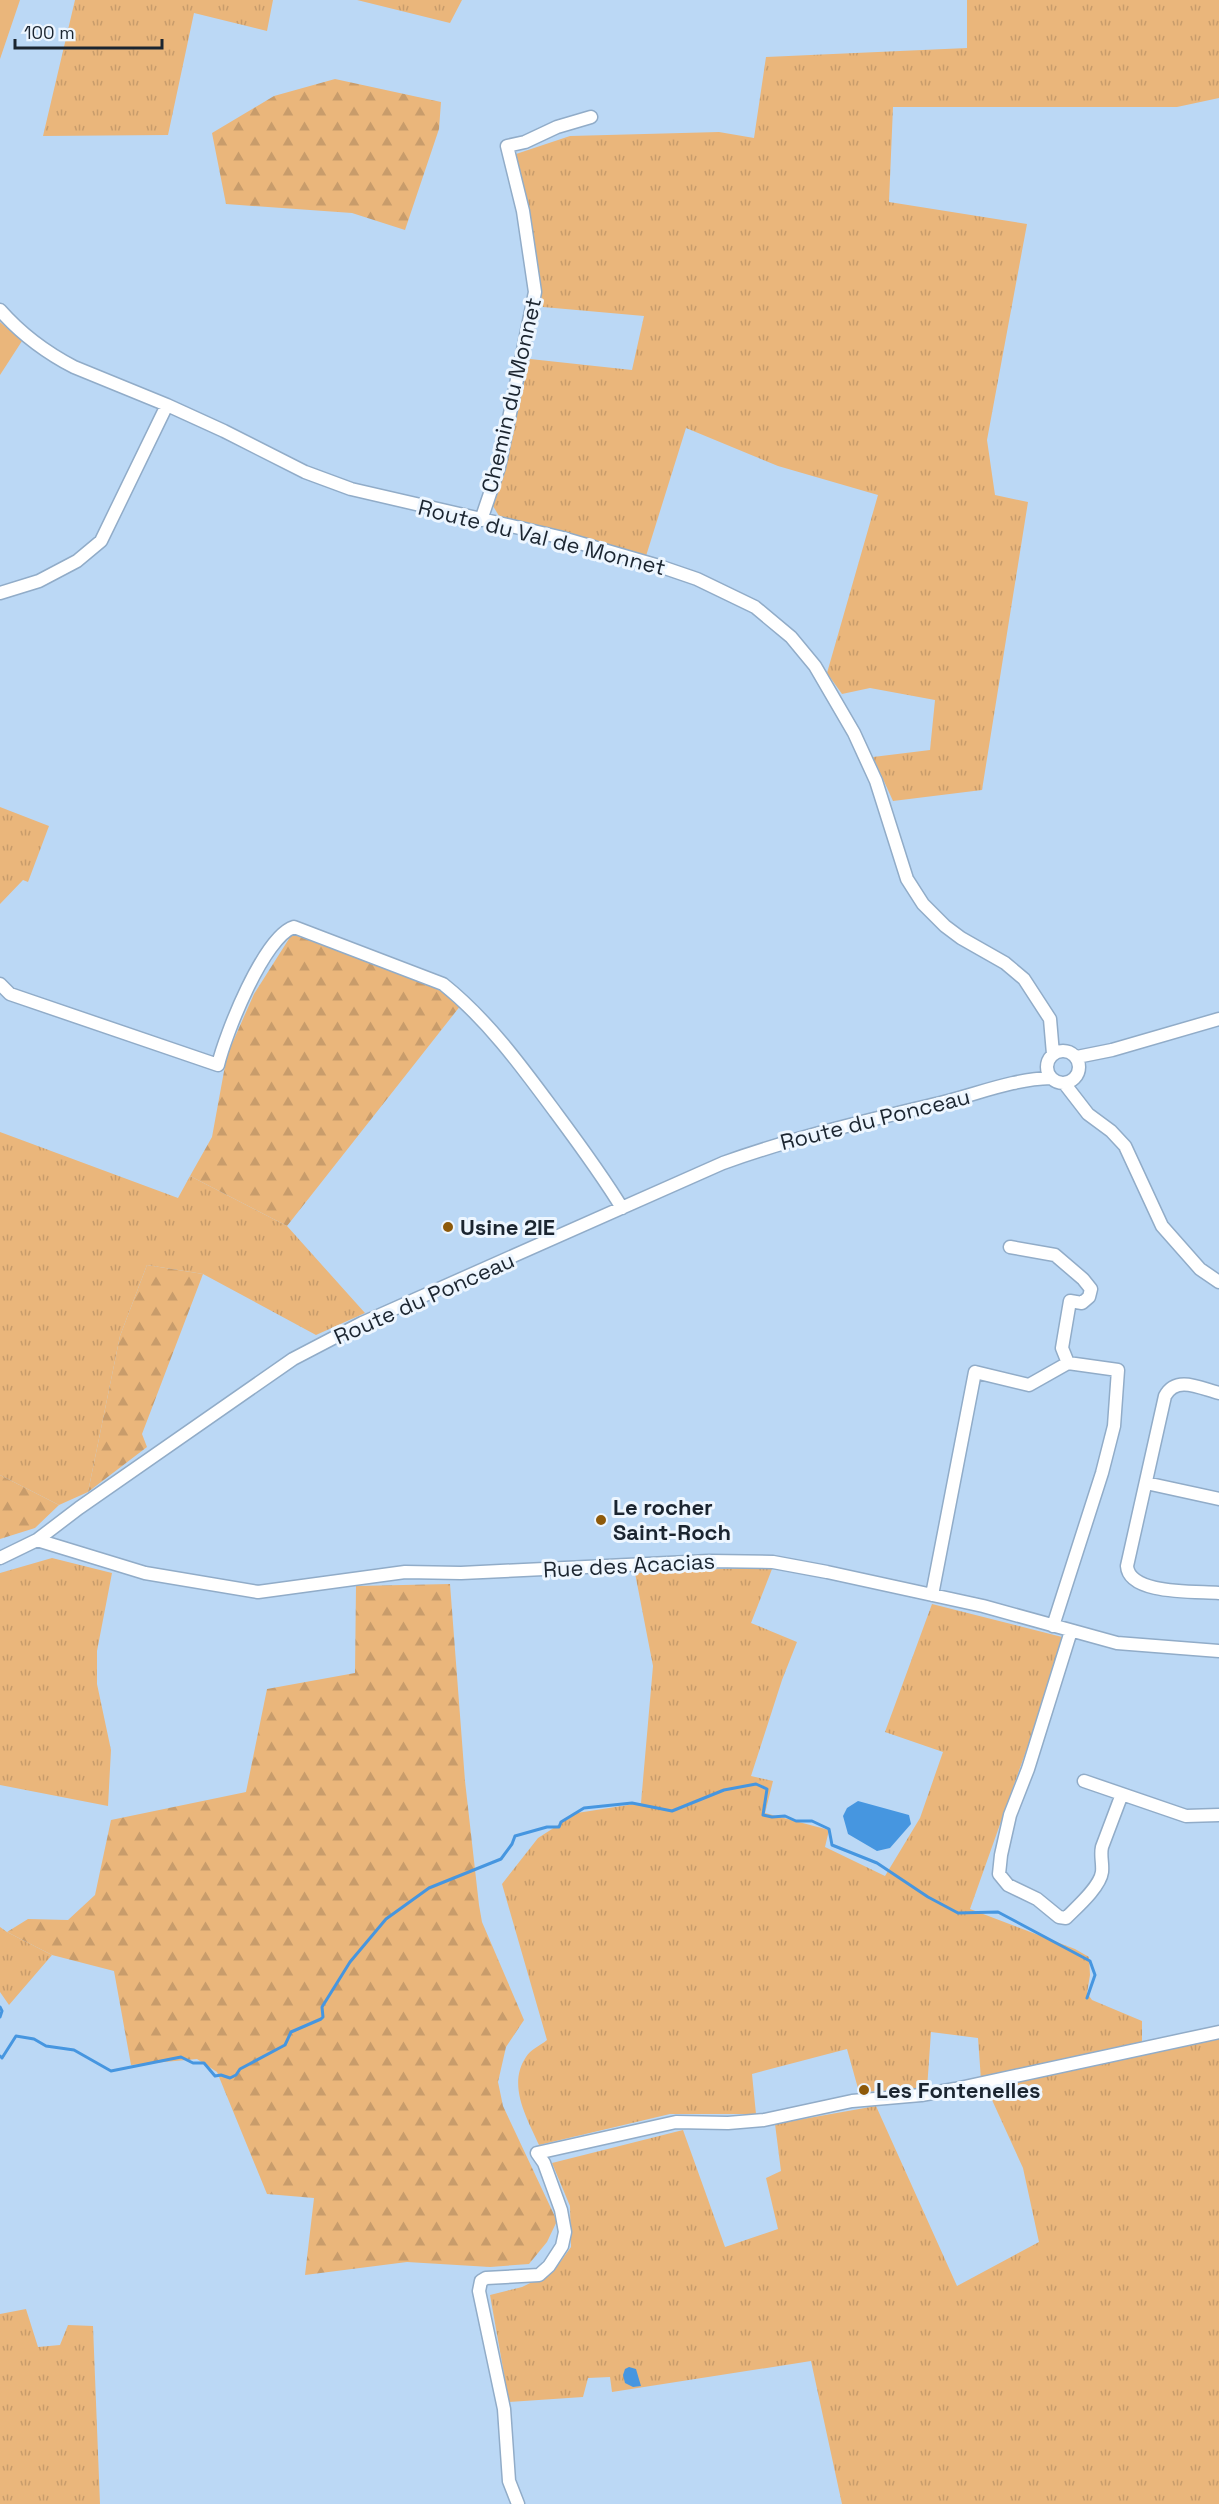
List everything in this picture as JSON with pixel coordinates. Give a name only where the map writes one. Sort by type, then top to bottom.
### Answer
[{"type":"street","name":"Chemin du Monnet","points":[[481,520],[499,467],[535,292],[522,210],[507,146],[525,142],[557,127],[591,117]]},
{"type":"street","name":"Route du Val de Monnet","points":[[0,310],[17,329],[50,355],[224,431],[305,472],[351,489],[558,537],[697,579],[755,607],[791,637],[815,666],[854,733],[876,781],[907,879],[924,904],[945,926],[1005,963],[1024,979],[1050,1019],[1053,1032],[1050,1059],[1051,1078]]},
{"type":"street","points":[[0,593],[39,581],[77,561],[101,541],[167,405]]},
{"type":"street","points":[[0,984],[10,994],[218,1065],[227,1030],[247,990],[288,929],[294,927],[324,937],[443,984],[459,997],[521,1064],[607,1183],[622,1208]]},
{"type":"street","points":[[1050,1059],[1075,1063],[1219,1019]]},
{"type":"street","name":"Route du Val de Monnet","points":[[1053,1032],[1075,1063]]},
{"type":"street","name":"Route du Ponceau","points":[[1027,1078],[1050,1059]]},
{"type":"street","points":[[1064,1083],[1075,1063]]},
{"type":"street","points":[[1075,1063],[1082,1107]]},
{"type":"street","name":"Route du Ponceau","points":[[0,1558],[37,1540],[79,1508],[293,1359],[362,1323],[723,1163],[777,1143],[967,1096],[1027,1078],[1051,1078]]},
{"type":"street","points":[[1051,1078],[1064,1083],[1088,1114],[1111,1131],[1125,1146],[1162,1226],[1200,1269],[1219,1282]]},
{"type":"street","points":[[1010,1247],[1055,1255],[1091,1289],[1089,1297],[1082,1303],[1070,1301],[1062,1348],[1068,1364]]},
{"type":"street","points":[[932,1595],[975,1372],[1029,1385],[1068,1364],[1118,1370],[1114,1426],[1102,1473],[1053,1626]]},
{"type":"street","points":[[1219,1393],[1180,1383],[1169,1389],[1165,1396],[1127,1566],[1128,1574],[1133,1581],[1145,1587],[1219,1593]]},
{"type":"street","points":[[1146,1483],[1219,1499]]},
{"type":"street","name":"Rue des Acacias","points":[[37,1540],[145,1573],[258,1592],[405,1572],[461,1573],[742,1560],[773,1562],[983,1606],[1117,1643],[1195,1647],[1219,1651]]},
{"type":"street","points":[[1071,1631],[1028,1768],[1010,1815],[999,1874],[1008,1885],[1037,1899],[1059,1917],[1066,1918],[1091,1893],[1102,1873],[1100,1855],[1102,1847],[1122,1794]]},
{"type":"street","points":[[1084,1781],[1186,1816],[1219,1815]]},
{"type":"street","points":[[518,2504],[510,2481],[504,2409],[479,2291],[481,2281],[486,2278],[539,2275],[549,2266],[562,2246],[565,2232],[561,2210],[537,2153],[676,2122],[728,2123],[764,2120],[852,2101],[932,2093],[1219,2032]]},
{"type":"green space","points":[[0,0],[20,0],[0,59]]},
{"type":"green space","points":[[75,0],[273,0],[267,31],[194,13],[168,135],[43,136]]},
{"type":"green space","points":[[357,0],[462,0],[450,23]]},
{"type":"green space","points":[[967,0],[1219,0],[1219,98],[1177,107],[893,107],[889,202],[1027,224],[987,440],[995,495],[1028,502],[982,790],[893,801],[873,757],[930,750],[935,700],[870,688],[842,694],[827,673],[878,495],[778,466],[686,428],[646,556],[499,516],[493,506],[530,359],[632,370],[644,316],[543,307],[516,154],[570,136],[719,132],[754,138],[766,57],[967,48]]},
{"type":"green space","points":[[335,79],[441,102],[439,129],[405,230],[352,213],[226,204],[212,133],[274,96]]},
{"type":"green space","points":[[0,322],[22,341],[0,375]]},
{"type":"green space","points":[[0,807],[49,826],[28,882],[23,880],[0,904]]},
{"type":"green space","points":[[292,934],[435,987],[461,1005],[287,1226],[190,1176],[212,1137],[227,1055],[254,994]]},
{"type":"green space","points":[[0,1132],[178,1198],[190,1176],[287,1226],[365,1313],[316,1335],[203,1274],[147,1265],[120,1336],[88,1492],[59,1505],[0,1475]]},
{"type":"green space","points":[[147,1265],[203,1274],[142,1434],[147,1447],[88,1492],[120,1336]]},
{"type":"green space","points":[[0,1475],[59,1505],[35,1528],[0,1539]]},
{"type":"green space","points":[[52,1558],[112,1573],[97,1651],[97,1684],[111,1750],[108,1806],[0,1785],[0,1573]]},
{"type":"green space","points":[[743,1568],[772,1569],[751,1623],[797,1642],[782,1680],[751,1776],[773,1781],[765,1813],[829,1830],[825,1847],[885,1876],[920,1818],[943,1752],[885,1732],[932,1604],[1066,1638],[970,1909],[1075,1949],[1089,1957],[1090,1975],[1087,1993],[1092,2000],[1142,2021],[1142,2042],[981,2080],[978,2038],[931,2032],[927,2089],[859,2092],[847,2049],[752,2074],[756,2114],[670,2114],[539,2145],[521,2101],[518,2079],[528,2054],[547,2040],[502,1884],[538,1838],[577,1813],[641,1803],[653,1666],[635,1573]]},
{"type":"green space","points":[[450,1584],[465,1781],[479,1905],[482,1922],[524,2020],[506,2047],[498,2082],[503,2106],[557,2221],[547,2242],[529,2264],[490,2267],[407,2262],[305,2275],[314,2198],[267,2194],[217,2072],[197,2059],[131,2065],[114,1971],[52,1955],[7,1932],[28,1919],[68,1920],[95,1895],[111,1820],[246,1792],[267,1689],[355,1673],[356,1586]]},
{"type":"green space","points":[[0,1927],[52,1955],[9,2005],[0,1992]]},
{"type":"green space","points":[[1219,2038],[1219,2504],[842,2504],[811,2361],[612,2392],[610,2377],[588,2378],[583,2397],[509,2402],[490,2295],[522,2287],[553,2272],[571,2247],[570,2206],[552,2163],[683,2130],[725,2247],[778,2229],[766,2178],[781,2171],[775,2124],[876,2106],[957,2286],[1039,2242],[1023,2168],[987,2089],[1142,2053]]},
{"type":"green space","points":[[26,2309],[38,2347],[60,2345],[68,2325],[93,2326],[100,2504],[0,2504],[0,2314]]},
{"type":"water","points":[[858,1801],[909,1815],[911,1824],[890,1848],[877,1851],[848,1834],[843,1816],[847,1808]]},
{"type":"water","points":[[629,2367],[636,2369],[641,2386],[633,2387],[625,2383],[623,2375],[625,2369]]},
{"type":"waterway","points":[[0,2056],[2,2058],[16,2036],[34,2039],[46,2046],[74,2050],[111,2071],[181,2057],[193,2063],[204,2063],[215,2076],[230,2078],[240,2069],[285,2045],[291,2032],[323,2017],[322,2007],[350,1962],[386,1919],[429,1888],[501,1859],[515,1836],[547,1827],[559,1827],[561,1822],[584,1808],[632,1803],[672,1811],[724,1790],[756,1784],[767,1789],[763,1815],[785,1816],[796,1821],[812,1821],[829,1829],[832,1845],[877,1863],[928,1897],[958,1913],[998,1912],[1090,1961],[1095,1975],[1087,1998]]},
{"type":"waterway","points":[[0,2007],[2,2011],[0,2017]]},
{"type":"place","name":"Usine 2IE","points":[[448,1227]]},
{"type":"place","name":"Le rocher Saint-Roch","points":[[601,1520]]},
{"type":"place","name":"Les Fontenelles","points":[[864,2090]]}]
